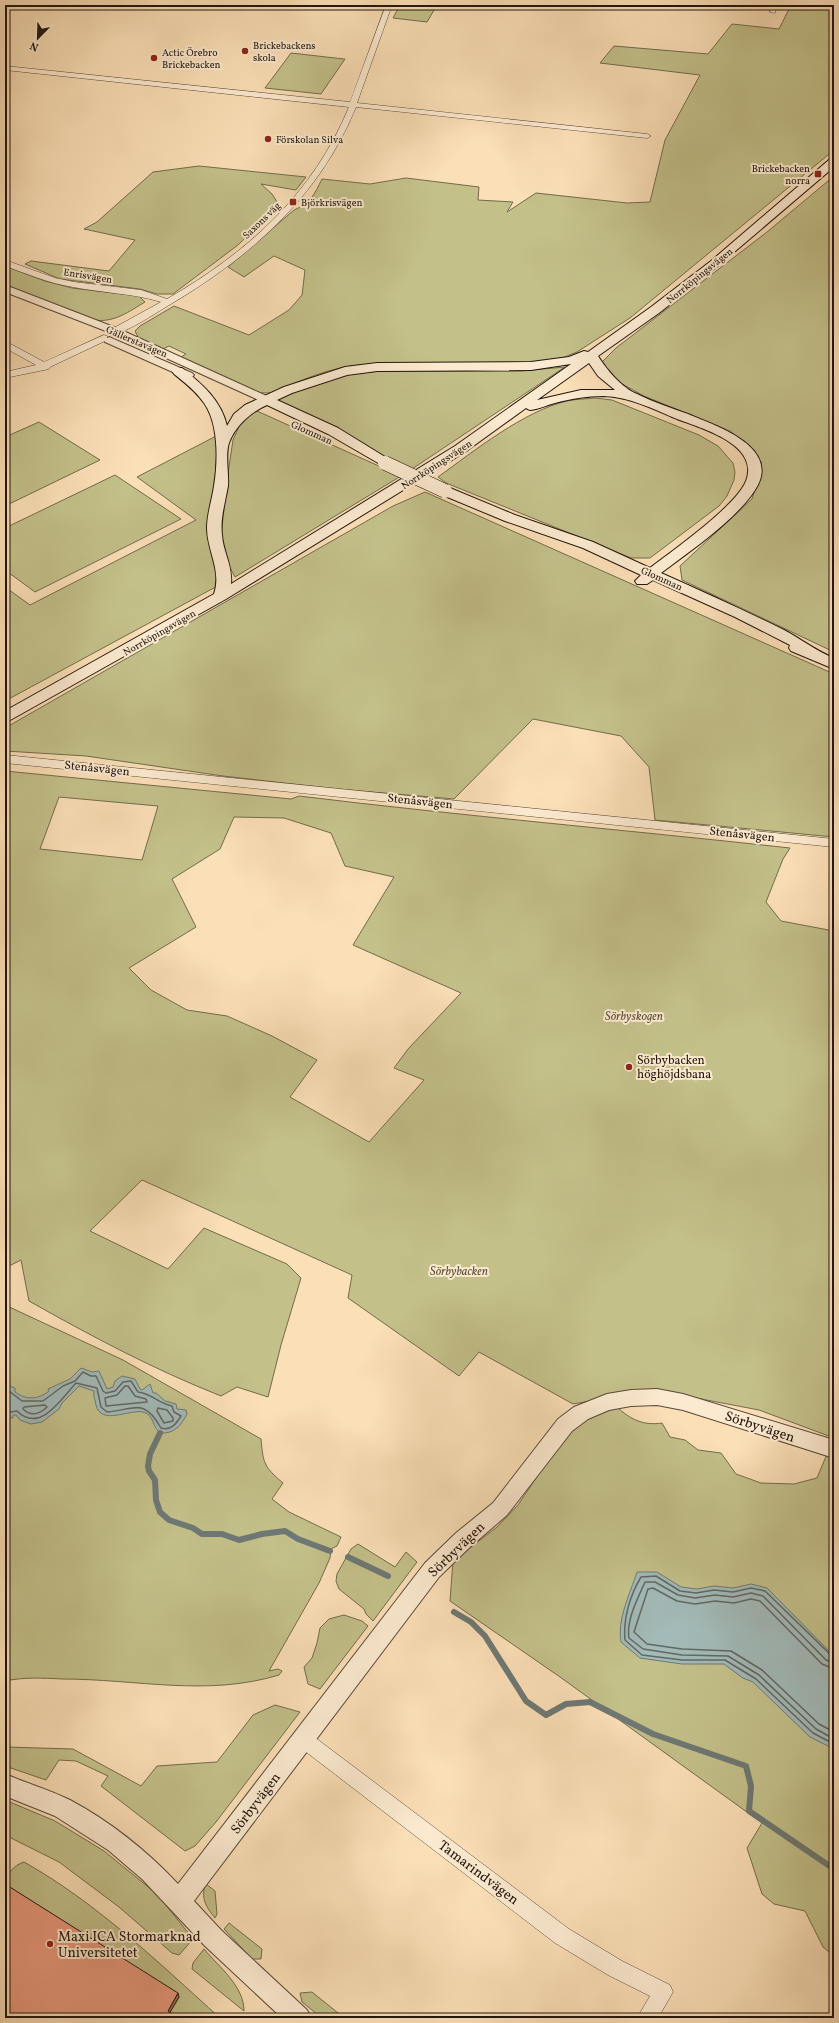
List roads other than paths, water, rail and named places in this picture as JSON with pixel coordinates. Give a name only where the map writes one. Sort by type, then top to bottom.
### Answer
[{"type":"main road","name":"Norrköpingsvägen","points":[[5,718],[132,649],[221,596],[375,503],[510,414],[655,310],[715,263],[834,161]]},
{"type":"main road","points":[[222,444],[240,417],[261,403],[310,381],[345,371],[377,367],[531,366],[572,360],[603,346]]},
{"type":"main road","points":[[591,355],[602,373],[631,396]]},
{"type":"main road","points":[[178,371],[193,382],[213,406],[220,420],[222,444],[221,483],[214,527],[215,540],[226,575],[225,585],[221,596]]},
{"type":"main road","points":[[510,414],[549,400],[571,395],[601,393],[631,396],[731,436],[750,457],[756,471],[753,482],[744,495],[732,507],[647,577]]},
{"type":"main road","name":"Glomman","points":[[261,403],[333,431],[385,464],[445,491],[510,518],[567,536],[771,638],[808,651],[834,664]]},
{"type":"street","name":"Saxons väg","points":[[115,331],[192,288],[246,248],[315,178],[330,154],[353,105],[389,5]]},
{"type":"street","points":[[5,68],[647,136]]},
{"type":"street","points":[[644,144],[650,127]]},
{"type":"street","name":"Enrisvägen","points":[[5,262],[52,280],[74,285],[141,293],[169,302]]},
{"type":"street","name":"Gällerstavägen","points":[[5,288],[115,331],[261,403]]},
{"type":"street","name":"Gällerstavägen","points":[[5,296],[178,371],[261,403]]},
{"type":"street","points":[[5,375],[46,367],[64,360],[115,331]]},
{"type":"street","points":[[5,344],[46,367]]},
{"type":"street","name":"Stenåsvägen","points":[[5,759],[834,843]]},
{"type":"street","name":"Sörbyvägen","points":[[179,1902],[432,1570],[463,1540],[500,1509],[565,1425],[581,1413],[607,1402],[631,1398],[657,1397],[703,1408],[834,1449]]},
{"type":"street","name":"Tamarindvägen","points":[[303,1739],[562,1936],[615,1968],[663,1992],[647,2018]]},
{"type":"street","points":[[5,1784],[62,1808],[116,1842],[150,1871],[212,1938],[299,2018]]},
{"type":"water","points":[[81,1368],[92,1372],[99,1371],[107,1389],[113,1387],[115,1381],[122,1376],[135,1379],[142,1390],[150,1384],[153,1393],[156,1393],[165,1401],[176,1404],[177,1409],[186,1410],[187,1414],[177,1428],[170,1432],[160,1433],[147,1413],[137,1412],[109,1416],[103,1415],[96,1405],[94,1391],[79,1386],[62,1403],[59,1409],[42,1422],[31,1424],[20,1420],[16,1415],[13,1415],[13,1418],[5,1417],[5,1384],[15,1388],[15,1392],[19,1395],[32,1398],[45,1394],[49,1391],[48,1389],[70,1379]]},
{"type":"water","points":[[637,1572],[657,1572],[681,1587],[697,1589],[714,1586],[733,1588],[751,1584],[767,1588],[834,1656],[834,1749],[810,1737],[753,1682],[743,1678],[724,1664],[682,1664],[640,1658],[621,1642],[620,1633],[622,1616]]},
{"type":"waterway","points":[[160,1433],[150,1454],[148,1466],[149,1471],[155,1480],[156,1500],[160,1512],[169,1520],[193,1528],[202,1534],[222,1534],[239,1540],[262,1534],[285,1531],[298,1539],[330,1551]]},
{"type":"waterway","points":[[348,1557],[388,1576]]},
{"type":"waterway","points":[[454,1612],[471,1622],[485,1636],[526,1701],[546,1715],[566,1704],[590,1702],[653,1734],[746,1766],[751,1786],[749,1811],[834,1869]]},
{"type":"place","name":"Brickebackens skola","points":[[245,51]]},
{"type":"place","name":"Actic Örebro Brickebacken","points":[[154,58]]},
{"type":"place","name":"Förskolan Silva","points":[[268,139]]},
{"type":"place","name":"Brickebacken norra","points":[[818,174]]},
{"type":"place","name":"Björkrisvägen","points":[[293,202]]},
{"type":"place","name":"Sörbybacken höghöjdsbana","points":[[629,1067]]},
{"type":"place","name":"Maxi ICA Stormarknad Universitetet","points":[[50,1944]]},
{"type":"park label","name":"Sörbyskogen","points":[[634,1016]]},
{"type":"park label","name":"Sörbybacken","points":[[459,1271]]}]
